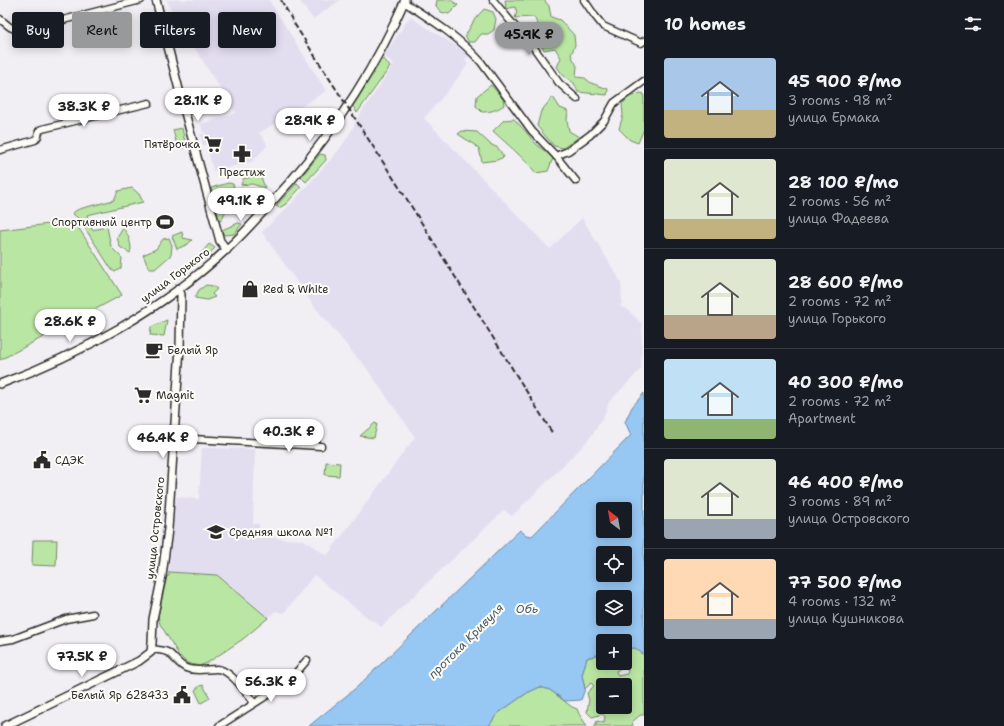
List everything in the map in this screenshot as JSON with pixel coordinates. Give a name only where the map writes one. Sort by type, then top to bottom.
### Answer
[{"type":"street","points":[[0,19],[10,27],[22,32],[141,0]]},
{"type":"street","points":[[156,0],[220,241],[226,250]]},
{"type":"street","points":[[493,0],[517,29],[527,38],[560,83],[577,99]]},
{"type":"street","points":[[584,0],[603,26],[641,42],[644,41]]},
{"type":"street","points":[[404,1],[444,28],[472,51],[532,131],[556,156],[576,181]]},
{"type":"street","name":"улица Горького","points":[[0,384],[48,365],[133,320],[179,288],[226,250],[257,219],[327,136],[363,83],[404,1]]},
{"type":"street","points":[[556,156],[568,151],[590,136],[604,121],[614,103],[644,81]]},
{"type":"street","points":[[0,150],[35,140],[39,131],[42,129],[149,103]]},
{"type":"street","name":"улица Островского","points":[[152,649],[152,625],[162,576],[166,542],[174,438],[181,307],[181,295],[179,288]]},
{"type":"street","points":[[174,438],[321,446]]},
{"type":"street","points":[[0,641],[13,639],[66,619],[94,614]]},
{"type":"street","points":[[5,726],[139,661],[148,655],[152,649],[168,652],[179,663],[187,668],[200,670],[218,669],[225,671],[245,691],[254,703]]},
{"type":"street","points":[[219,726],[288,682],[307,660]]},
{"type":"shaded area","points":[[167,0],[269,0],[326,91],[259,133],[266,142],[267,146],[251,162],[213,171],[207,145],[203,145],[200,135],[206,133],[203,132],[201,124],[236,113],[195,48],[210,48],[210,12],[172,12]]},
{"type":"shaded area","points":[[299,0],[340,0],[313,19]]},
{"type":"shaded area","points":[[410,17],[470,55],[464,60],[468,64],[451,87],[424,118],[550,249],[582,218],[621,282],[622,302],[620,307],[627,309],[642,324],[641,369],[609,402],[604,416],[582,447],[512,516],[504,510],[381,627],[374,620],[372,621],[314,575],[284,613],[275,611],[268,618],[217,575],[169,572],[176,497],[199,499],[202,448],[255,449],[253,524],[259,524],[259,535],[281,539],[304,540],[327,556],[415,437],[363,363],[314,306],[262,232],[292,203],[339,150],[351,132],[356,121],[394,64],[384,55]]},
{"type":"green space","points":[[437,0],[451,0],[458,5],[449,14],[441,12],[436,6]]},
{"type":"green space","points":[[505,0],[544,0],[549,6],[551,17],[560,20],[574,35],[575,45],[571,55],[577,66],[576,77],[585,78],[591,83],[608,89],[607,95],[578,92],[574,83],[564,76],[557,67],[561,58],[555,48],[544,50],[540,43],[539,27],[534,17],[515,18],[517,12],[515,7],[506,9]]},
{"type":"green space","points":[[484,9],[493,12],[496,19],[494,30],[488,34],[481,34],[475,42],[469,42],[465,36],[475,19]]},
{"type":"green space","points":[[384,59],[390,67],[357,113],[353,106],[381,60]]},
{"type":"green space","points":[[491,85],[503,99],[504,105],[488,112],[482,112],[476,106],[477,96]]},
{"type":"green space","points":[[641,93],[644,94],[644,129],[638,143],[630,140],[619,129],[623,115],[622,104],[629,97]]},
{"type":"green space","points":[[553,97],[560,108],[568,111],[567,120],[569,131],[579,137],[563,148],[554,146],[537,126],[541,111]]},
{"type":"green space","points":[[514,119],[536,144],[553,158],[548,171],[536,173],[521,156],[493,131],[504,120]]},
{"type":"green space","points":[[182,128],[186,147],[178,149],[173,130]]},
{"type":"green space","points":[[462,131],[477,132],[490,144],[498,148],[504,157],[497,160],[482,162],[479,148],[458,134]]},
{"type":"green space","points":[[320,154],[325,155],[326,160],[306,182],[301,177]]},
{"type":"green space","points":[[255,176],[261,177],[265,188],[252,184],[241,185],[243,179]]},
{"type":"green space","points":[[228,183],[233,184],[235,190],[231,194],[231,200],[221,221],[219,219],[211,188]]},
{"type":"green space","points":[[297,183],[301,187],[286,204],[279,208],[276,206]]},
{"type":"green space","points":[[132,188],[139,194],[143,202],[87,215],[92,230],[107,227],[111,247],[122,258],[121,268],[115,272],[112,270],[79,219],[72,213],[79,209],[114,200],[118,191]]},
{"type":"green space","points":[[74,221],[122,295],[0,360],[0,230]]},
{"type":"green space","points":[[238,223],[242,224],[234,234],[224,235],[222,230]]},
{"type":"green space","points":[[123,228],[130,240],[130,253],[120,247],[117,238]]},
{"type":"green space","points":[[182,232],[183,238],[192,240],[188,244],[177,249],[172,236]]},
{"type":"green space","points":[[169,238],[172,245],[171,255],[155,269],[149,269],[143,255],[156,249],[163,239]]},
{"type":"green space","points":[[209,244],[215,248],[203,260],[195,263],[199,256]]},
{"type":"green space","points":[[206,285],[213,286],[217,289],[212,294],[215,297],[207,300],[195,298],[199,290]]},
{"type":"green space","points":[[167,320],[164,336],[150,335],[151,327]]},
{"type":"green space","points":[[375,423],[377,424],[374,438],[360,436]]},
{"type":"green space","points":[[326,462],[340,463],[339,476],[325,475]]},
{"type":"green space","points":[[33,540],[57,540],[56,566],[32,565]]},
{"type":"green space","points":[[169,572],[217,575],[268,618],[243,639],[207,663],[199,666],[187,663],[179,655],[160,624],[158,616]]},
{"type":"green space","points":[[632,648],[635,648],[644,655],[644,715],[640,715],[632,722],[633,726],[595,726],[597,721],[604,723],[605,717],[603,714],[592,717],[587,712],[589,700],[587,693],[594,686],[591,683],[585,689],[582,675],[587,658],[596,655],[596,670],[618,670],[616,671],[618,676],[627,674],[628,670],[632,670]]},
{"type":"green space","points":[[203,685],[210,698],[201,703],[195,690]]},
{"type":"green space","points":[[540,687],[550,690],[572,707],[577,709],[587,726],[489,726],[497,714],[527,693]]},
{"type":"water","name":"Обь","points":[[644,393],[644,655],[635,648],[632,648],[632,634],[596,634],[596,655],[587,658],[582,675],[585,689],[581,700],[565,701],[550,690],[540,687],[527,693],[497,714],[489,726],[309,726],[357,687],[520,530],[526,535],[532,536],[631,435],[625,422],[632,407]]},
{"type":"railway","points":[[281,0],[295,25],[408,201],[553,434]]},
{"type":"place","name":"Пятёрочка","points":[[213,144]]},
{"type":"place","name":"Престиж","points":[[242,154]]},
{"type":"place","name":"Спортивный центр","points":[[165,222]]},
{"type":"place","name":"Red & White","points":[[250,289]]},
{"type":"place","name":"Белый Яр","points":[[154,350]]},
{"type":"place","name":"Magnit","points":[[143,395]]},
{"type":"place","name":"СДЭК","points":[[42,460]]},
{"type":"place","name":"Средняя школа №1","points":[[216,532]]},
{"type":"place","name":"Белый Яр 628433","points":[[182,695]]},
{"type":"water label","name":"протока Кривуля","points":[[466,641]]}]
